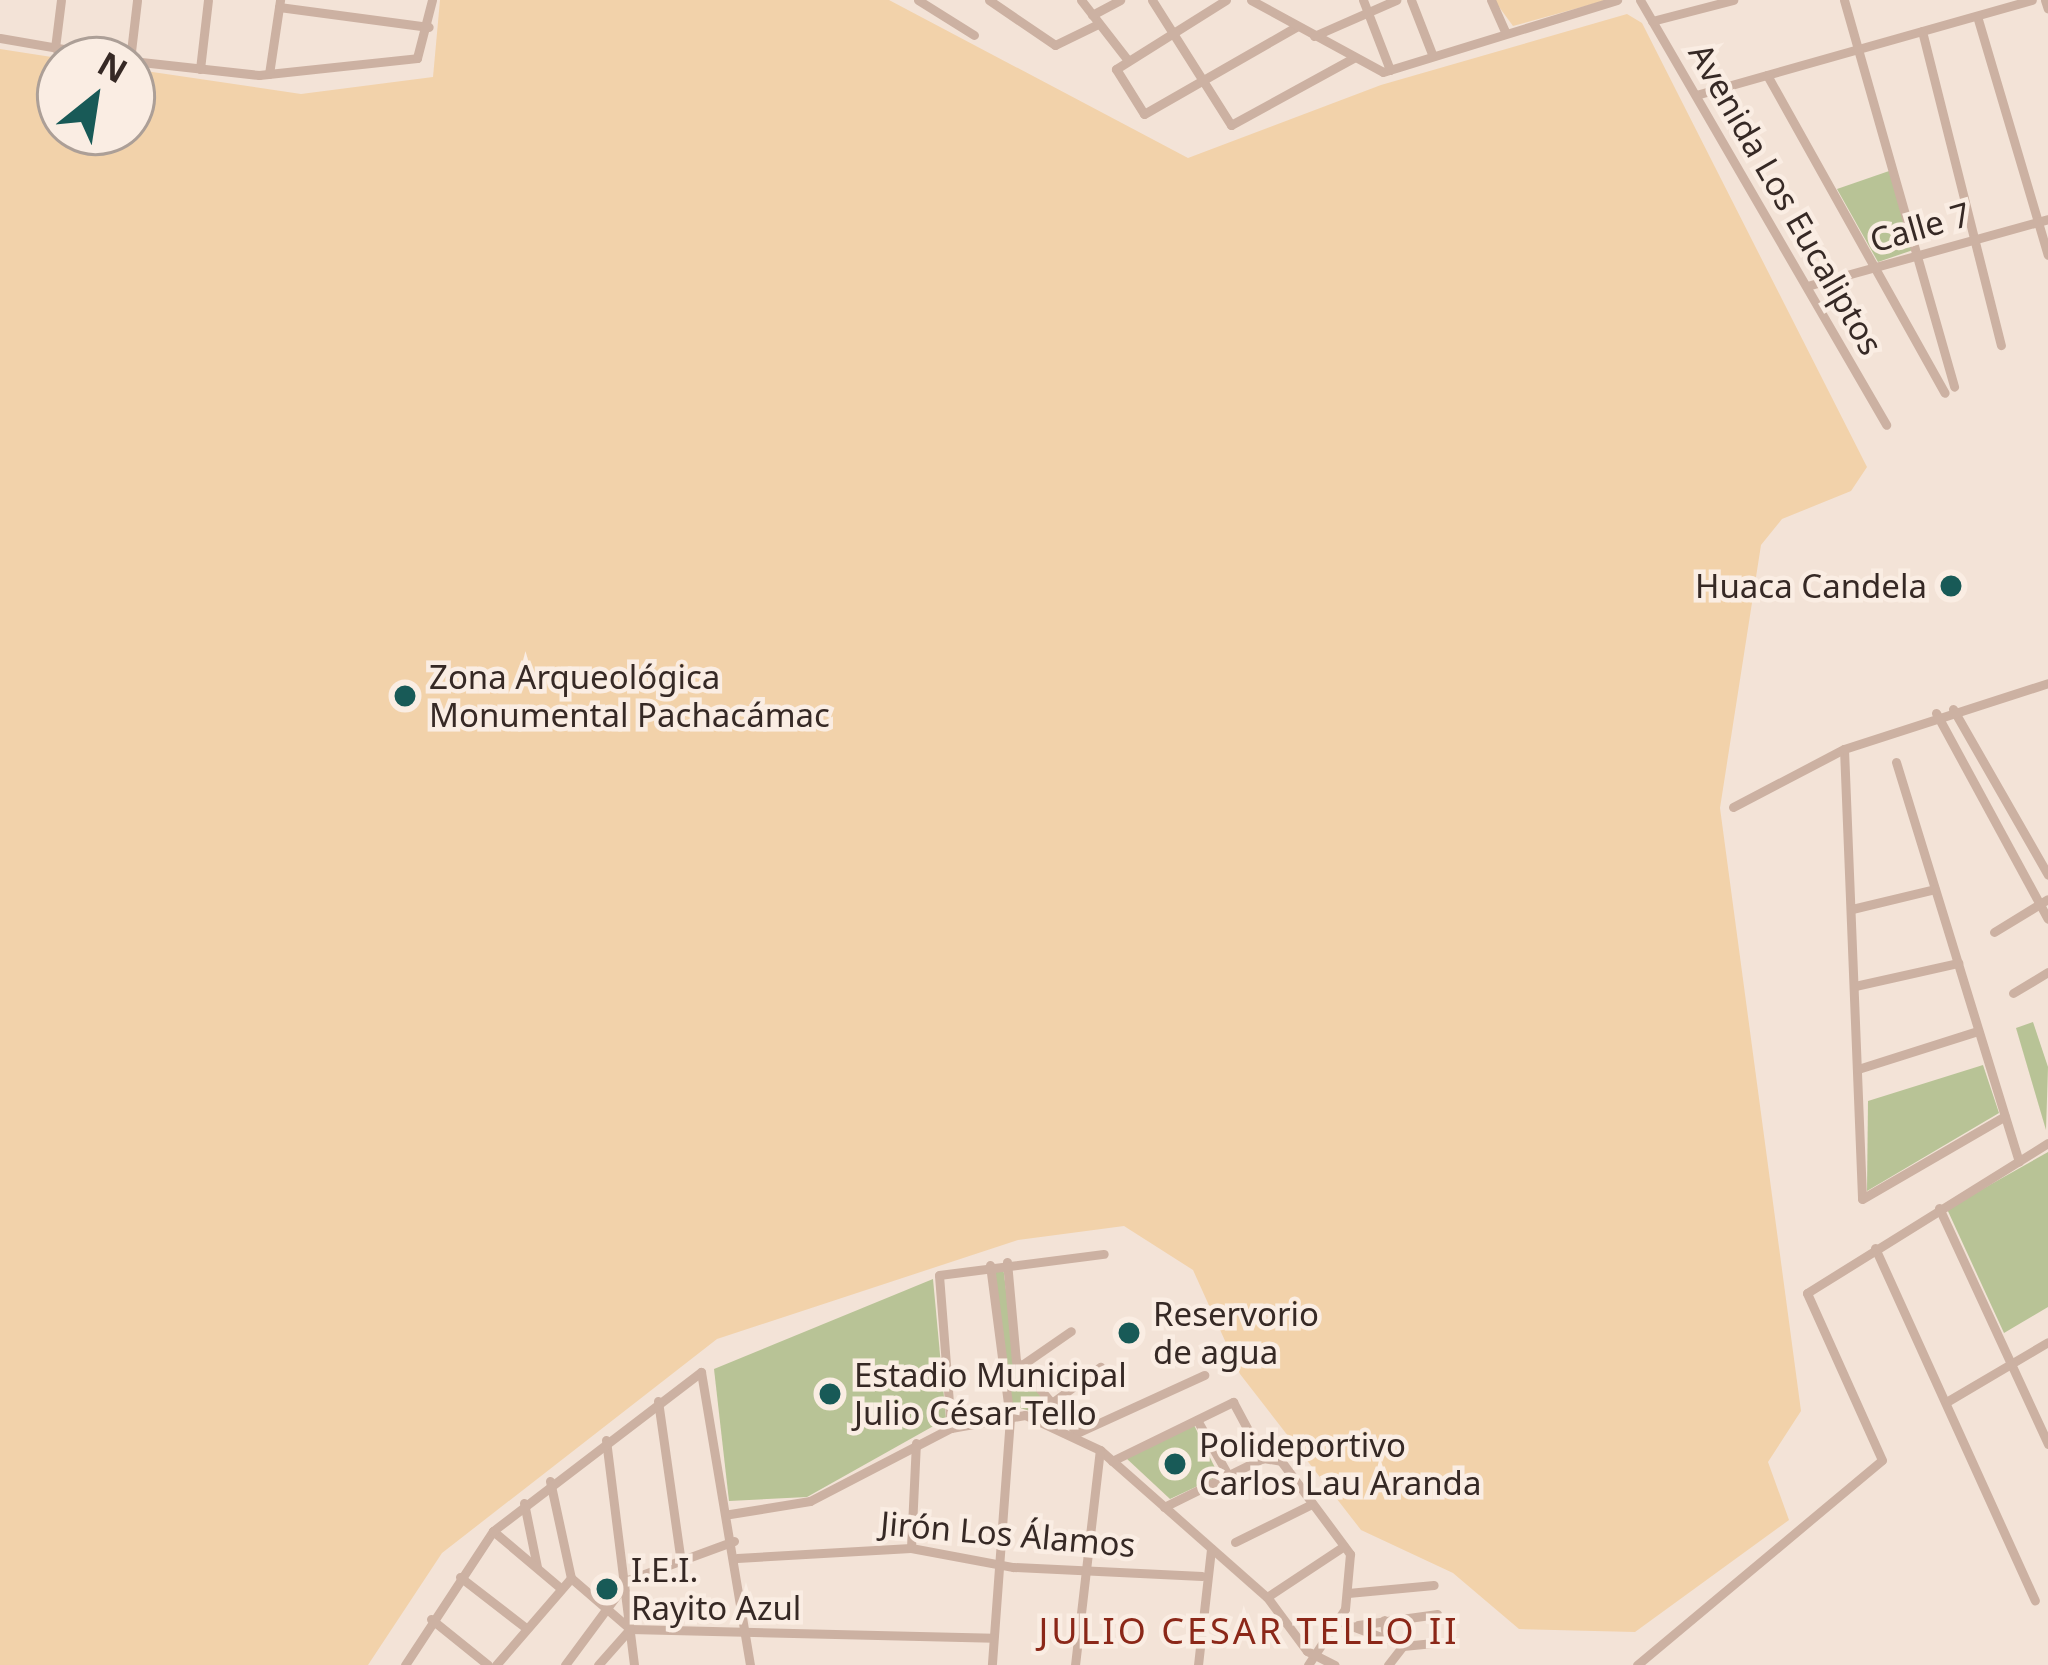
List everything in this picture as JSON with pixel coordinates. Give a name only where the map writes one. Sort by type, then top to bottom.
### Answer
[{"type":"street","points":[[57,36],[61,0]]},
{"type":"street","points":[[132,36],[136,0]]},
{"type":"street","points":[[200,69],[208,0]]},
{"type":"street","points":[[156,63],[269,74],[422,56],[432,0]]},
{"type":"street","points":[[918,0],[974,35]]},
{"type":"street","points":[[989,0],[1038,40],[1064,45],[1120,0]]},
{"type":"street","points":[[1081,0],[1127,59]]},
{"type":"street","points":[[1153,0],[1232,124],[1355,57]]},
{"type":"street","points":[[1226,0],[1116,69],[1144,114],[1296,27]]},
{"type":"street","points":[[1363,0],[1387,71]]},
{"type":"street","points":[[1314,36],[1396,0]]},
{"type":"street","points":[[1411,0],[1432,54]]},
{"type":"street","points":[[1491,0],[1505,31]]},
{"type":"street","points":[[1257,1],[1296,27],[1387,71],[1617,0]]},
{"type":"street","name":"Avenida Los Eucaliptos","points":[[1640,0],[1886,425]]},
{"type":"street","points":[[1652,21],[1733,0]]},
{"type":"street","points":[[1767,75],[1950,390],[1918,255],[1844,0]]},
{"type":"street","points":[[1696,95],[2032,0]]},
{"type":"street","points":[[2045,0],[2048,9]]},
{"type":"street","points":[[269,74],[279,4],[429,27]]},
{"type":"street","points":[[1977,16],[2043,220],[2048,255]]},
{"type":"street","points":[[1922,31],[2001,345]]},
{"type":"street","points":[[0,38],[36,44]]},
{"type":"street","name":"Calle 7","points":[[1807,286],[2043,220]]},
{"type":"street","points":[[1733,807],[1844,749],[1936,713],[2048,683]]},
{"type":"street","points":[[1953,710],[2048,875]]},
{"type":"street","points":[[1936,713],[2044,902],[2048,919]]},
{"type":"street","points":[[1844,749],[1862,1198],[2005,1116]]},
{"type":"street","points":[[1896,762],[2019,1161]]},
{"type":"street","points":[[1852,909],[1935,889]]},
{"type":"street","points":[[1994,932],[2044,902]]},
{"type":"street","points":[[1855,986],[1958,963]]},
{"type":"street","points":[[2013,993],[2048,972]]},
{"type":"street","points":[[1858,1069],[1978,1031]]},
{"type":"street","points":[[1636,1665],[1882,1460],[1807,1293],[2048,1143]]},
{"type":"street","points":[[1940,1208],[2048,1444]]},
{"type":"street","points":[[1875,1249],[2036,1600]]},
{"type":"street","points":[[951,1428],[939,1275],[990,1264],[1104,1254]]},
{"type":"street","points":[[1007,1262],[1019,1366],[1077,1433],[1267,1597],[1307,1651],[1335,1665]]},
{"type":"street","points":[[990,1264],[1010,1418],[992,1665]]},
{"type":"street","points":[[1019,1366],[1071,1331]]},
{"type":"street","points":[[1948,1400],[2048,1342]]},
{"type":"street","points":[[1053,1402],[1100,1367]]},
{"type":"street","points":[[405,1665],[493,1531],[550,1480],[658,1401],[705,1373],[750,1665]]},
{"type":"street","points":[[730,1514],[810,1502],[951,1428],[1010,1418],[1077,1433],[1204,1375]]},
{"type":"street","points":[[658,1401],[682,1562]]},
{"type":"street","points":[[1112,1461],[1233,1402],[1263,1457]]},
{"type":"street","points":[[1197,1420],[1228,1475]]},
{"type":"street","points":[[605,1440],[628,1580],[634,1665]]},
{"type":"street","points":[[910,1548],[916,1443]]},
{"type":"street","points":[[1075,1665],[1100,1450]]},
{"type":"street","points":[[1164,1507],[1263,1457],[1281,1461],[1344,1546],[1348,1593],[1336,1620],[1307,1651],[1308,1665]]},
{"type":"street","points":[[550,1480],[571,1578],[630,1629],[993,1638]]},
{"type":"street","points":[[524,1503],[537,1567]]},
{"type":"street","points":[[1235,1542],[1310,1504]]},
{"type":"street","points":[[493,1531],[558,1586]]},
{"type":"street","points":[[565,1665],[628,1580],[734,1541]]},
{"type":"street","points":[[1267,1597],[1344,1546]]},
{"type":"street","name":"Jirón Los Álamos","points":[[737,1558],[910,1548],[1085,1572],[1202,1576]]},
{"type":"street","points":[[1198,1665],[1202,1576],[1211,1549]]},
{"type":"street","points":[[460,1577],[526,1628]]},
{"type":"street","points":[[431,1619],[492,1665],[558,1586],[571,1578]]},
{"type":"street","points":[[1348,1593],[1434,1585]]},
{"type":"street","points":[[1358,1624],[1437,1614]]},
{"type":"street","points":[[1336,1620],[1358,1624],[1386,1639],[1384,1620]]},
{"type":"street","points":[[598,1665],[630,1629]]},
{"type":"street","points":[[1388,1665],[1403,1646],[1454,1641]]},
{"type":"green space","points":[[1892,170],[1913,250],[1878,262],[1837,189]]},
{"type":"green space","points":[[2033,1022],[2048,1067],[2046,1130],[2016,1028]]},
{"type":"green space","points":[[1983,1065],[1999,1113],[1867,1191],[1868,1101]]},
{"type":"green space","points":[[2048,1152],[2048,1307],[2004,1333],[1947,1209]]},
{"type":"green space","points":[[1003,1266],[1016,1369],[1066,1422],[1010,1405],[993,1268]]},
{"type":"green space","name":"Estadio Municipal Julio César Tello","points":[[933,1279],[946,1419],[807,1497],[729,1501],[714,1369]]},
{"type":"green space","name":"Polideportivo Carlos Lau Aranda","points":[[1194,1425],[1219,1476],[1170,1499],[1126,1458]]},
{"type":"sand","points":[[440,0],[889,0],[1188,158],[1381,85],[1627,14],[1642,23],[1867,467],[1851,491],[1782,519],[1761,545],[1720,808],[1801,1411],[1768,1462],[1789,1520],[1635,1632],[1519,1629],[1453,1573],[1361,1530],[1240,1374],[1193,1270],[1124,1226],[1018,1240],[717,1339],[442,1553],[368,1665],[0,1665],[0,49],[36,55],[36,156],[156,156],[156,73],[301,94],[433,77]]},
{"type":"sand","points":[[1494,0],[1607,0],[1513,26]]},
{"type":"place","name":"Huaca Candela","points":[[1951,586]]},
{"type":"place","name":"Zona Arqueológica Monumental Pachacámac","points":[[405,696]]},
{"type":"place","name":"Reservorio de agua","points":[[1129,1333]]},
{"type":"place","name":"Estadio Municipal Julio César Tello","points":[[830,1394]]},
{"type":"place","name":"Polideportivo Carlos Lau Aranda","points":[[1175,1464]]},
{"type":"place","name":"I.E.I. Rayito Azul","points":[[607,1589]]},
{"type":"district","name":"JULIO CESAR TELLO II","points":[[1249,1631]]}]
